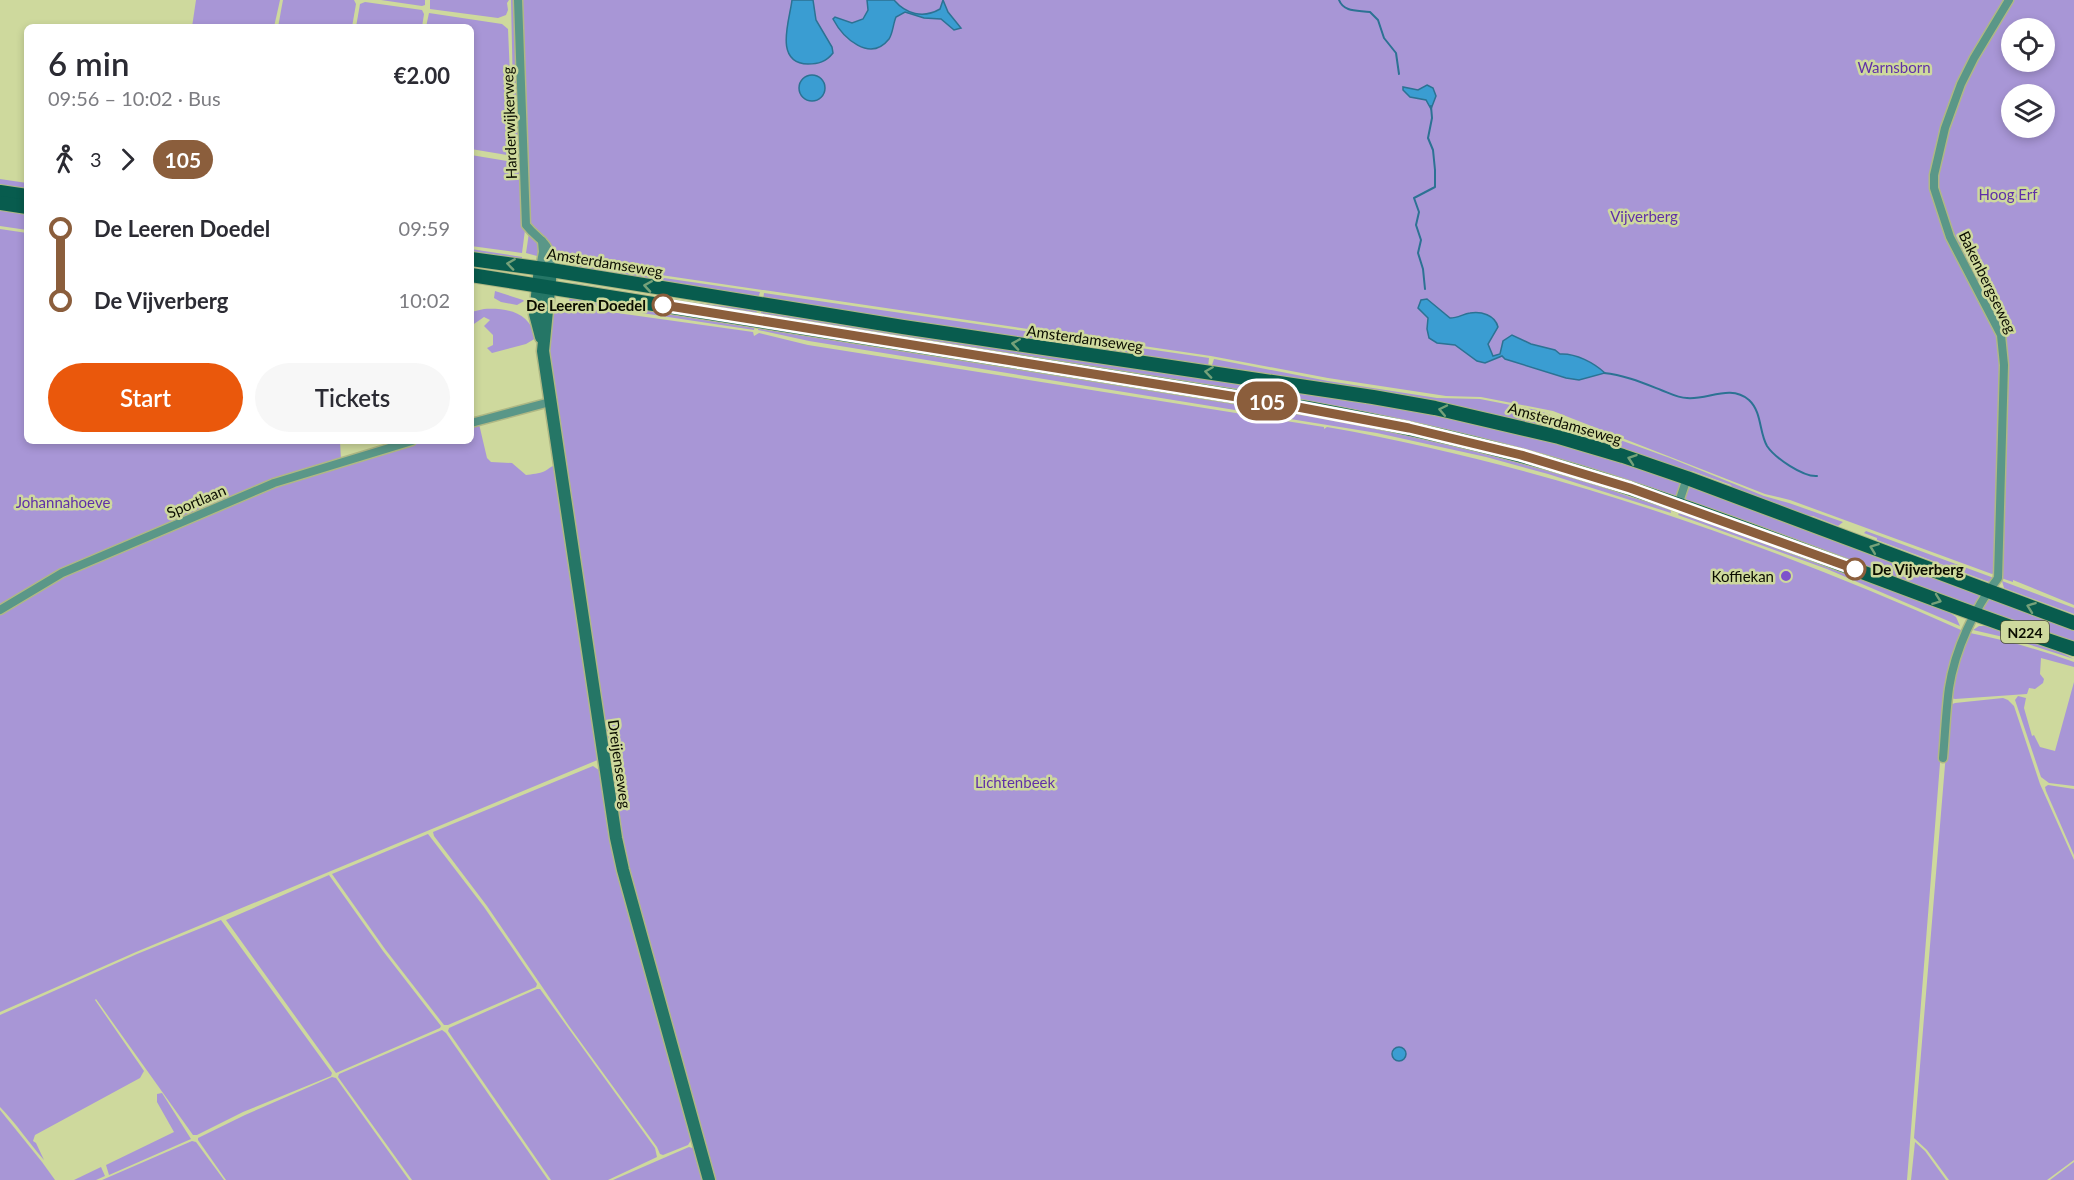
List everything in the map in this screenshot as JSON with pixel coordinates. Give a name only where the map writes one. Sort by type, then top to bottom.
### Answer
[{"type":"main road","points":[[0,192],[24,196]]},
{"type":"main road","points":[[0,203],[24,207]]},
{"type":"main road","name":"Amsterdamseweg","points":[[474,259],[914,329],[1342,392],[1435,408],[1559,436],[1687,478],[2074,623]]},
{"type":"main road","name":"Dreijenseweg","points":[[546,269],[544,286],[535,314],[543,344],[619,853],[709,1180]]},
{"type":"main road","name":"N224","points":[[474,275],[1366,419],[1521,455],[1630,488],[2074,650]]},
{"type":"street","name":"Harderwijkerweg","points":[[518,0],[525,217],[526,225],[541,238],[550,254],[546,269]]},
{"type":"street","name":"Bakenbergseweg","points":[[1944,758],[1952,677],[1966,630],[1999,574],[2003,342],[1950,237],[1934,188],[1934,175],[1945,128],[1961,84],[2009,0]]},
{"type":"street","points":[[474,422],[550,402]]},
{"type":"street","name":"Sportlaan","points":[[0,610],[62,573],[274,483],[402,444]]},
{"type":"street","points":[[1678,505],[1687,478]]},
{"type":"green space","points":[[196,0],[280,0],[275,24],[192,24]]},
{"type":"green space","points":[[283,0],[354,0],[356,4],[353,24],[279,24]]},
{"type":"green space","points":[[381,0],[425,0],[425,5],[422,6]]},
{"type":"green space","points":[[430,0],[509,0],[506,15],[498,18],[430,9]]},
{"type":"green space","points":[[511,0],[516,0],[521,152],[513,156],[474,150],[474,24],[427,24],[429,13],[502,24],[508,29],[512,123],[507,139],[514,139]]},
{"type":"green space","name":"Vijverberg","points":[[521,0],[2007,0],[1959,83],[1932,189],[2001,342],[1997,571],[1992,574],[1790,500],[1765,494],[1553,411],[1481,397],[1446,396],[1328,378],[1211,356],[555,258],[547,241],[529,222]]},
{"type":"green space","name":"Hoog Erf","points":[[2011,0],[2074,0],[2074,605],[2013,580],[2013,582],[2001,578],[2005,349],[1952,236],[1937,187],[1938,162],[1962,84]]},
{"type":"green space","points":[[365,2],[422,10],[424,14],[422,24],[357,24],[360,4]]},
{"type":"green space","points":[[474,156],[507,161],[521,169],[525,230],[522,253],[474,246]]},
{"type":"green space","points":[[0,179],[24,183],[24,191],[0,187]]},
{"type":"green space","points":[[0,208],[24,211],[24,230],[0,226]]},
{"type":"green space","name":"Johannahoeve","points":[[0,229],[24,233],[24,444],[340,444],[341,460],[196,513],[0,607]]},
{"type":"green space","points":[[529,233],[538,240],[540,251],[537,256],[526,253]]},
{"type":"green space","points":[[474,249],[522,257],[522,261],[474,252]]},
{"type":"green space","points":[[575,265],[760,292],[758,299],[574,269]]},
{"type":"green space","points":[[572,283],[688,302],[757,310],[756,315],[572,286]]},
{"type":"green space","points":[[495,291],[524,301],[517,305],[501,302],[494,298]]},
{"type":"green space","points":[[764,293],[1209,358],[1208,368],[862,316],[813,305],[763,300]]},
{"type":"green space","points":[[570,295],[639,310],[755,324],[754,330],[569,302]]},
{"type":"green space","name":"Lichtenbeek","points":[[553,304],[753,332],[754,336],[759,333],[808,345],[1324,427],[1324,429],[1327,427],[1409,443],[1490,462],[1650,509],[1807,565],[1961,630],[1945,700],[1907,1180],[712,1180],[622,852],[547,337]]},
{"type":"green space","points":[[502,309],[517,313],[528,322],[536,338],[526,344],[492,353],[487,348],[493,345],[493,335],[484,326],[490,320],[484,317],[474,324],[474,311]]},
{"type":"green space","points":[[761,310],[1434,412],[1557,441],[1681,481],[1681,486],[1674,499],[1521,451],[761,316]]},
{"type":"green space","points":[[759,325],[866,345],[931,352],[1378,426],[1562,472],[1630,497],[1670,507],[1671,513],[1486,457],[1377,433],[809,341],[758,330]]},
{"type":"green space","points":[[1214,359],[1328,381],[1437,398],[1480,399],[1537,410],[1670,458],[1764,496],[1843,522],[1838,526],[1813,516],[1799,515],[1734,491],[1731,485],[1692,471],[1686,473],[1639,456],[1211,368]]},
{"type":"green space","points":[[479,424],[487,458],[491,462],[512,463],[526,475],[543,472],[557,465],[600,759],[136,952],[0,1012],[0,613],[45,585],[274,485],[409,444],[474,444],[474,425]]},
{"type":"green space","points":[[1691,485],[1984,594],[1977,608],[1685,503],[1684,498]]},
{"type":"green space","points":[[1680,512],[1847,571],[1903,595],[1946,610],[1956,617],[1960,626],[1827,569],[1678,515]]},
{"type":"green space","points":[[1866,531],[1994,578],[1989,582],[1877,540],[1864,533]]},
{"type":"green space","points":[[2002,581],[2074,608],[2074,614],[2004,588]]},
{"type":"green space","points":[[1988,596],[2074,628],[2074,642],[1981,609]]},
{"type":"green space","points":[[1979,626],[1990,626],[2054,649],[2074,659],[2012,639],[1973,630]]},
{"type":"green space","points":[[1970,633],[2048,653],[2074,662],[2074,667],[2041,658],[2040,674],[2044,679],[2043,683],[2035,689],[2029,688],[2027,694],[1951,698],[1953,677]]},
{"type":"green space","points":[[2074,682],[2074,786],[2049,783],[2041,777],[2015,700],[2018,696],[2026,698],[2024,708],[2032,736],[2034,735],[2040,747],[2055,751]]},
{"type":"green space","points":[[2003,698],[2014,706],[2040,784],[2074,860],[2074,1160],[2047,1180],[1949,1180],[1927,1150],[1914,1138],[1950,705]]},
{"type":"green space","points":[[593,766],[603,773],[693,1137],[688,1145],[663,1155],[660,1154],[433,832]]},
{"type":"green space","points":[[2048,785],[2074,789],[2074,855],[2046,791],[2045,787]]},
{"type":"green space","points":[[428,834],[484,907],[537,984],[536,987],[448,1025],[444,1025],[385,949],[332,874]]},
{"type":"green space","points":[[329,875],[383,951],[441,1026],[336,1073],[226,920]]},
{"type":"green space","points":[[221,920],[332,1073],[331,1076],[193,1135],[96,999],[144,1071],[140,1078],[35,1135],[33,1141],[44,1160],[0,1107],[0,1015],[137,954]]},
{"type":"green space","points":[[540,989],[655,1148],[657,1157],[608,1180],[551,1180],[448,1031],[449,1028]]},
{"type":"green space","points":[[442,1030],[548,1180],[412,1180],[338,1077],[339,1074]]},
{"type":"green space","points":[[332,1077],[336,1078],[409,1180],[226,1180],[198,1140],[245,1115]]},
{"type":"green space","points":[[162,1093],[191,1139],[109,1175],[106,1165],[174,1132],[157,1102],[157,1094]]},
{"type":"green space","points":[[0,1110],[42,1162],[55,1180],[0,1180]]},
{"type":"green space","points":[[192,1141],[196,1142],[224,1180],[102,1180]]},
{"type":"green space","points":[[1915,1142],[1925,1151],[1946,1180],[1911,1180]]},
{"type":"green space","points":[[689,1147],[696,1149],[705,1180],[613,1180]]},
{"type":"green space","points":[[2074,1162],[2074,1180],[2050,1180]]},
{"type":"green space","points":[[101,1167],[105,1176],[96,1180],[74,1180]]},
{"type":"water","points":[[792,0],[813,0],[816,20],[832,47],[833,53],[825,60],[808,64],[797,62],[790,56],[786,39]]},
{"type":"water","points":[[867,0],[894,0],[909,12],[927,14],[940,9],[943,0],[948,12],[961,28],[954,30],[941,19],[924,18],[905,12],[896,17],[889,39],[882,46],[874,49],[866,48],[843,34],[833,19],[835,17],[852,23],[863,19],[868,10]]},
{"type":"water","points":[[812,75],[821,79],[825,88],[821,97],[812,101],[803,97],[799,88],[803,79]]},
{"type":"water","points":[[1427,85],[1433,88],[1436,96],[1431,109],[1426,100],[1410,97],[1403,90],[1403,87],[1418,90]]},
{"type":"water","points":[[1427,299],[1450,318],[1479,313],[1494,319],[1498,327],[1488,344],[1493,356],[1500,354],[1503,341],[1512,335],[1531,344],[1555,350],[1560,354],[1584,359],[1605,373],[1579,380],[1505,359],[1502,356],[1485,363],[1477,361],[1455,345],[1437,343],[1429,338],[1428,318],[1418,308],[1421,300]]},
{"type":"water","points":[[1399,1047],[1404,1049],[1406,1054],[1404,1059],[1399,1061],[1394,1059],[1392,1054],[1394,1049]]},
{"type":"waterway","points":[[1339,0],[1344,7],[1370,12],[1378,20],[1384,38],[1396,53],[1399,74]]},
{"type":"waterway","points":[[1425,289],[1423,269],[1418,253],[1421,240],[1416,225],[1419,212],[1414,198],[1435,187],[1433,150],[1428,138],[1432,118],[1431,106]]},
{"type":"waterway","points":[[1604,373],[1633,380],[1684,398],[1727,393],[1742,395],[1756,410],[1764,440],[1771,451],[1797,470],[1817,476]]},
{"type":"bus line","name":"105","points":[[663,305],[1287,405],[1409,428],[1521,455],[1630,488],[1855,569]]},
{"type":"place","name":"De Leeren Doedel","points":[[663,305]]},
{"type":"place","name":"De Vijverberg","points":[[1855,569]]},
{"type":"place","name":"Koffiekan","points":[[1786,576]]},
{"type":"park label","name":"Warnsborn","points":[[1894,67]]}]
